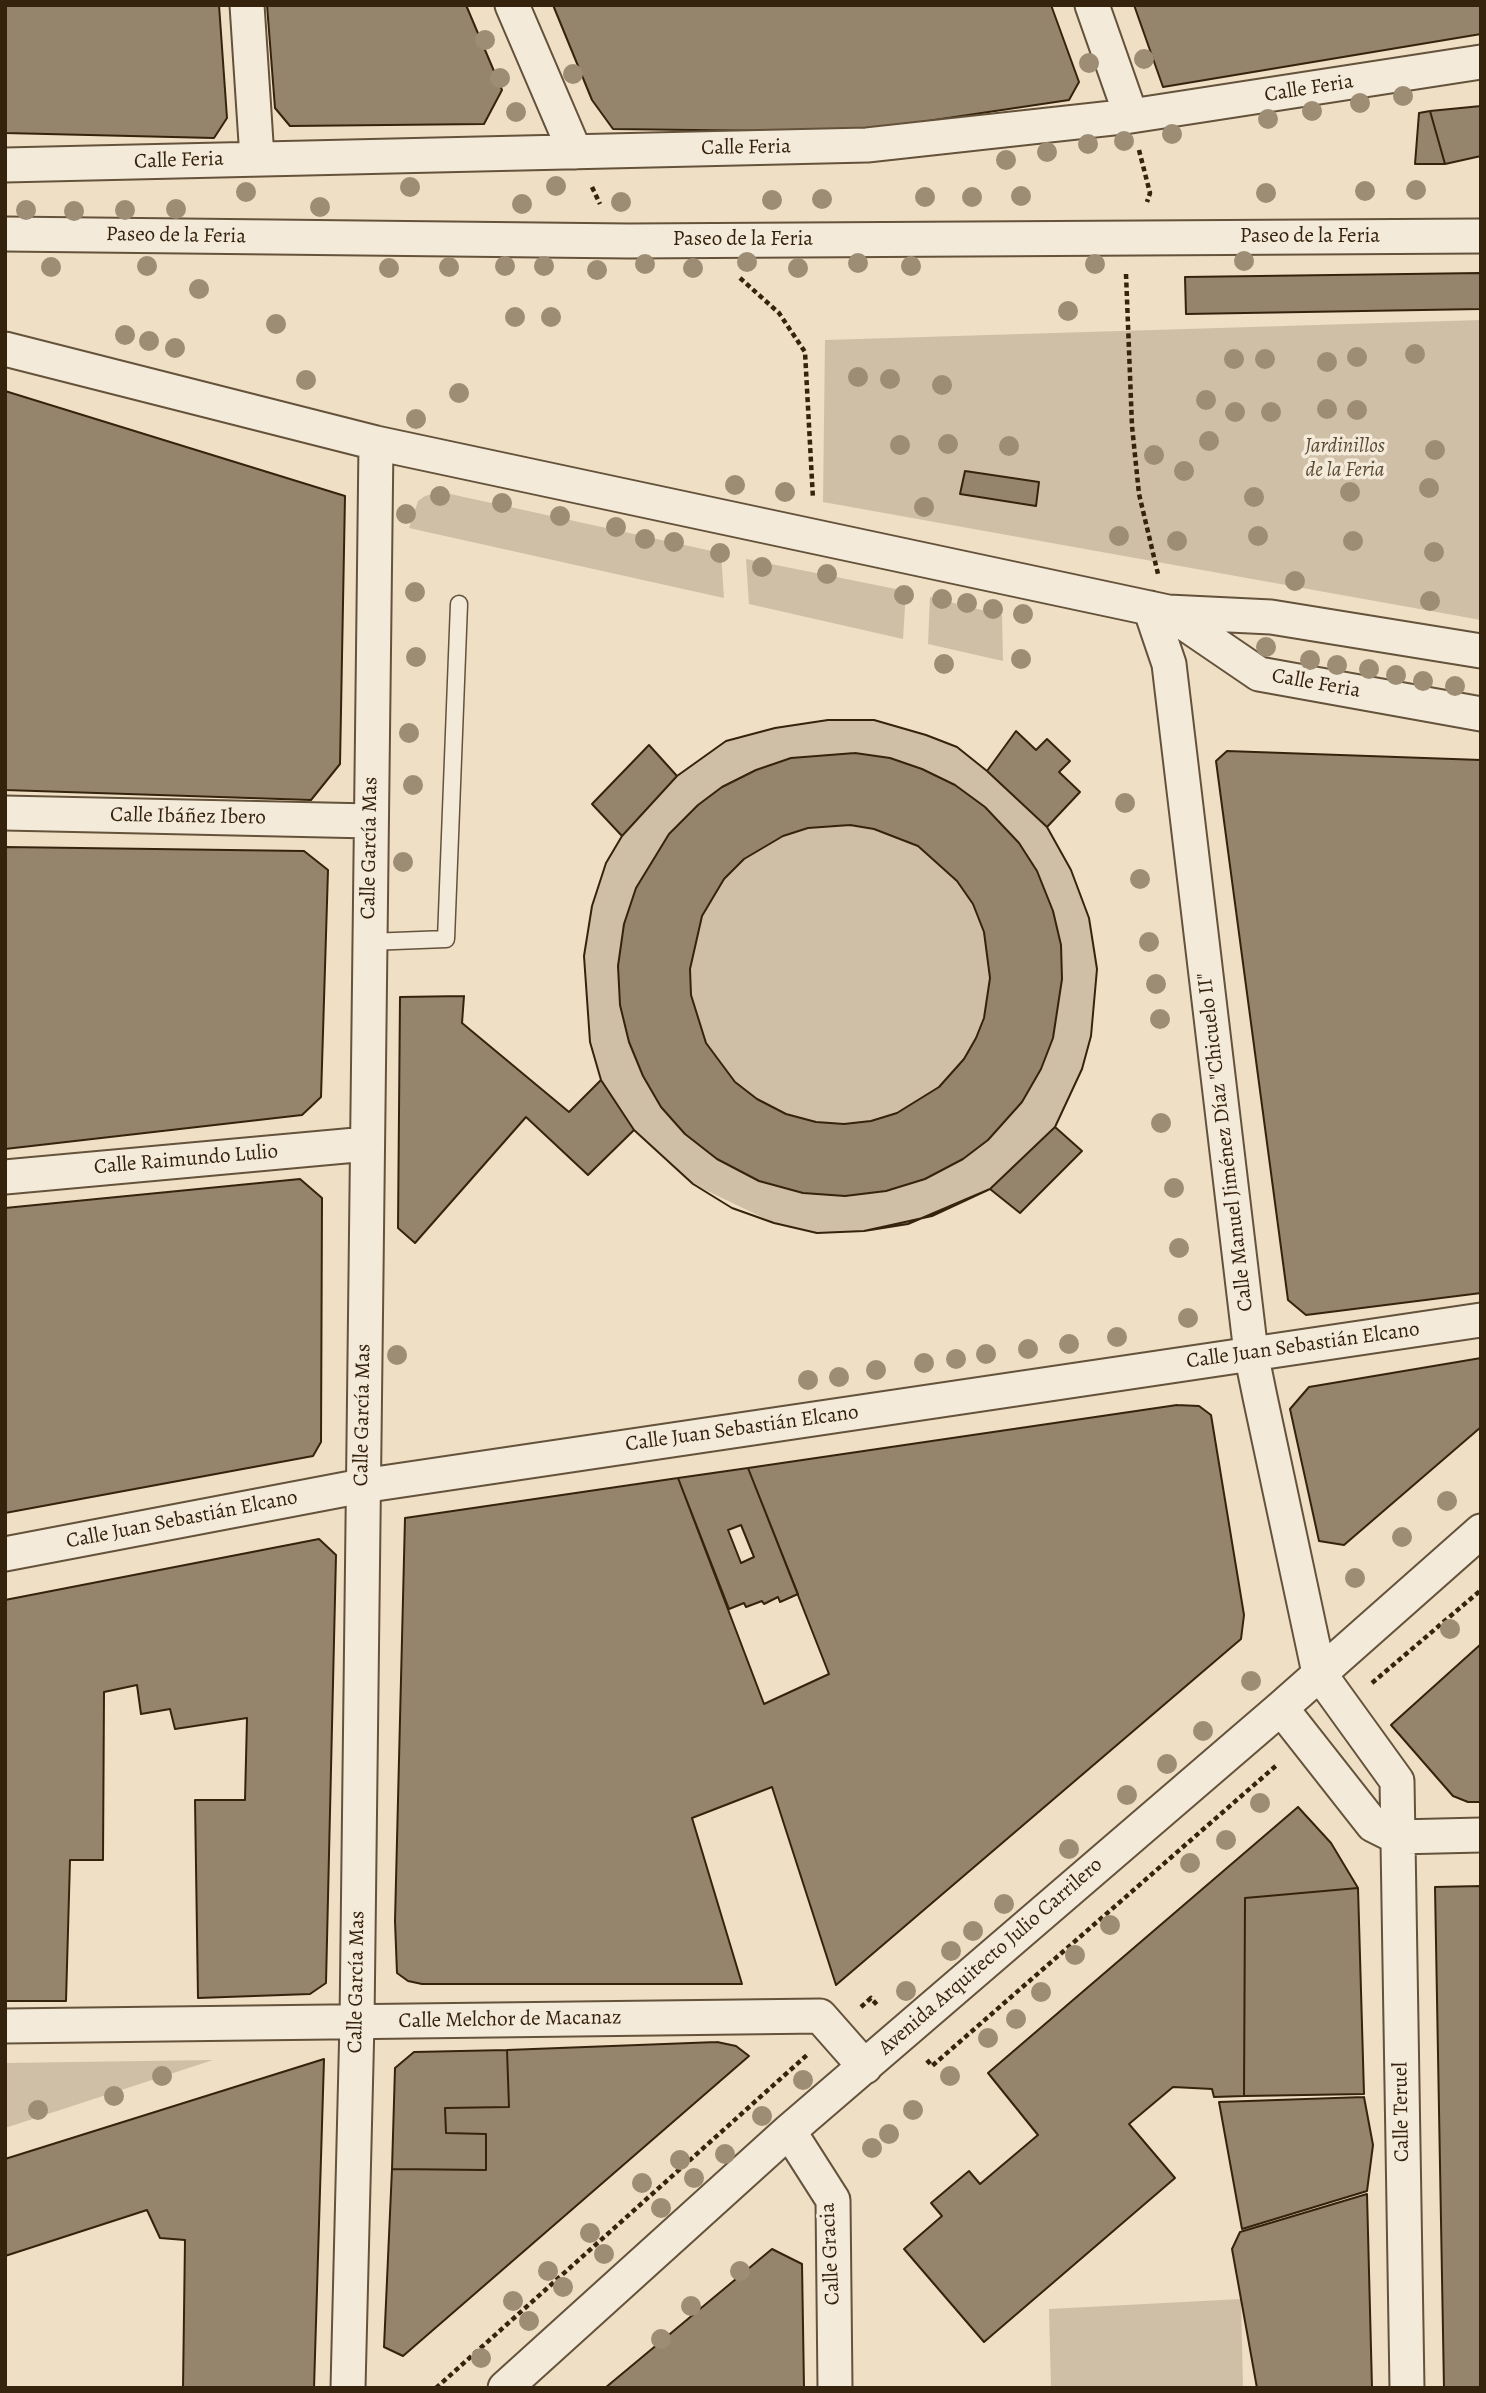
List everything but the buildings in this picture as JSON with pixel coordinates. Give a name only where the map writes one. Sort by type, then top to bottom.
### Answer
[{"type":"street","points":[[247,5],[257,159]]},
{"type":"street","points":[[512,5],[575,152]]},
{"type":"street","points":[[1092,5],[1131,116]]},
{"type":"street","name":"Calle Feria","points":[[5,165],[867,145],[1131,116],[1481,62]]},
{"type":"street","name":"Paseo de la Feria","points":[[5,234],[629,241],[1481,236]]},
{"type":"street","name":"Calle Feria","points":[[5,349],[376,443],[1159,610],[1271,617],[1481,651]]},
{"type":"street","name":"Calle García Mas","points":[[348,2388],[356,2022],[376,443]]},
{"type":"street","name":"Calle Feria","points":[[1159,610],[1259,674],[1481,714]]},
{"type":"street","name":"Calle Manuel Jiménez Díaz \"Chicuelo II\"","points":[[1159,610],[1170,664],[1251,1353],[1319,1673]]},
{"type":"street","name":"Calle Ibáñez Ibero","points":[[5,813],[371,821]]},
{"type":"street","name":"Calle Raimundo Lulio","points":[[5,1177],[367,1144]]},
{"type":"street","name":"Calle Juan Sebastián Elcano","points":[[5,1553],[362,1486],[1481,1320]]},
{"type":"street","name":"Avenida Arquitecto Julio Carrilero","points":[[505,2388],[789,2131],[1281,1709],[1481,1531]]},
{"type":"street","name":"Calle Teruel","points":[[1319,1673],[1397,1782],[1407,2388]]},
{"type":"street","points":[[1281,1709],[1373,1825],[1397,1837],[1481,1835]]},
{"type":"street","name":"Calle Melchor de Macanaz","points":[[5,2026],[820,2016],[865,2067]]},
{"type":"street","name":"Calle Gracia","points":[[789,2131],[833,2200],[835,2388]]},
{"type":"lane","points":[[369,942],[446,939],[459,604]]},
{"type":"path","points":[[1131,116],[1150,193],[1131,238],[1126,276],[1136,467],[1159,610]]},
{"type":"path","points":[[575,152],[610,228],[629,241]]},
{"type":"path","points":[[730,268],[779,313],[805,352],[814,490],[807,534]]},
{"type":"green space","name":"Jardinillos de la Feria","points":[[1481,320],[1481,620],[823,502],[825,340]]},
{"type":"green space","points":[[441,492],[721,553],[724,598],[409,528],[418,501],[425,496]]},
{"type":"green space","points":[[746,559],[906,591],[903,639],[749,604]]},
{"type":"green space","points":[[930,597],[1002,615],[1003,661],[928,644]]},
{"type":"green space","points":[[828,720],[874,720],[926,735],[957,747],[987,771],[1016,731],[1036,750],[1047,739],[1070,761],[1059,772],[1080,792],[1047,827],[1071,870],[1089,918],[1097,969],[1091,1036],[1082,1069],[1055,1127],[1082,1151],[1020,1213],[990,1189],[932,1216],[864,1231],[817,1233],[774,1223],[693,1184],[634,1130],[601,1080],[590,1042],[584,956],[592,906],[606,863],[622,837],[592,804],[649,745],[677,776],[726,741],[775,728]]},
{"type":"green space","points":[[213,2060],[5,2128],[5,2063]]},
{"type":"green space","points":[[1241,2299],[1243,2388],[1051,2388],[1049,2309]]}]
